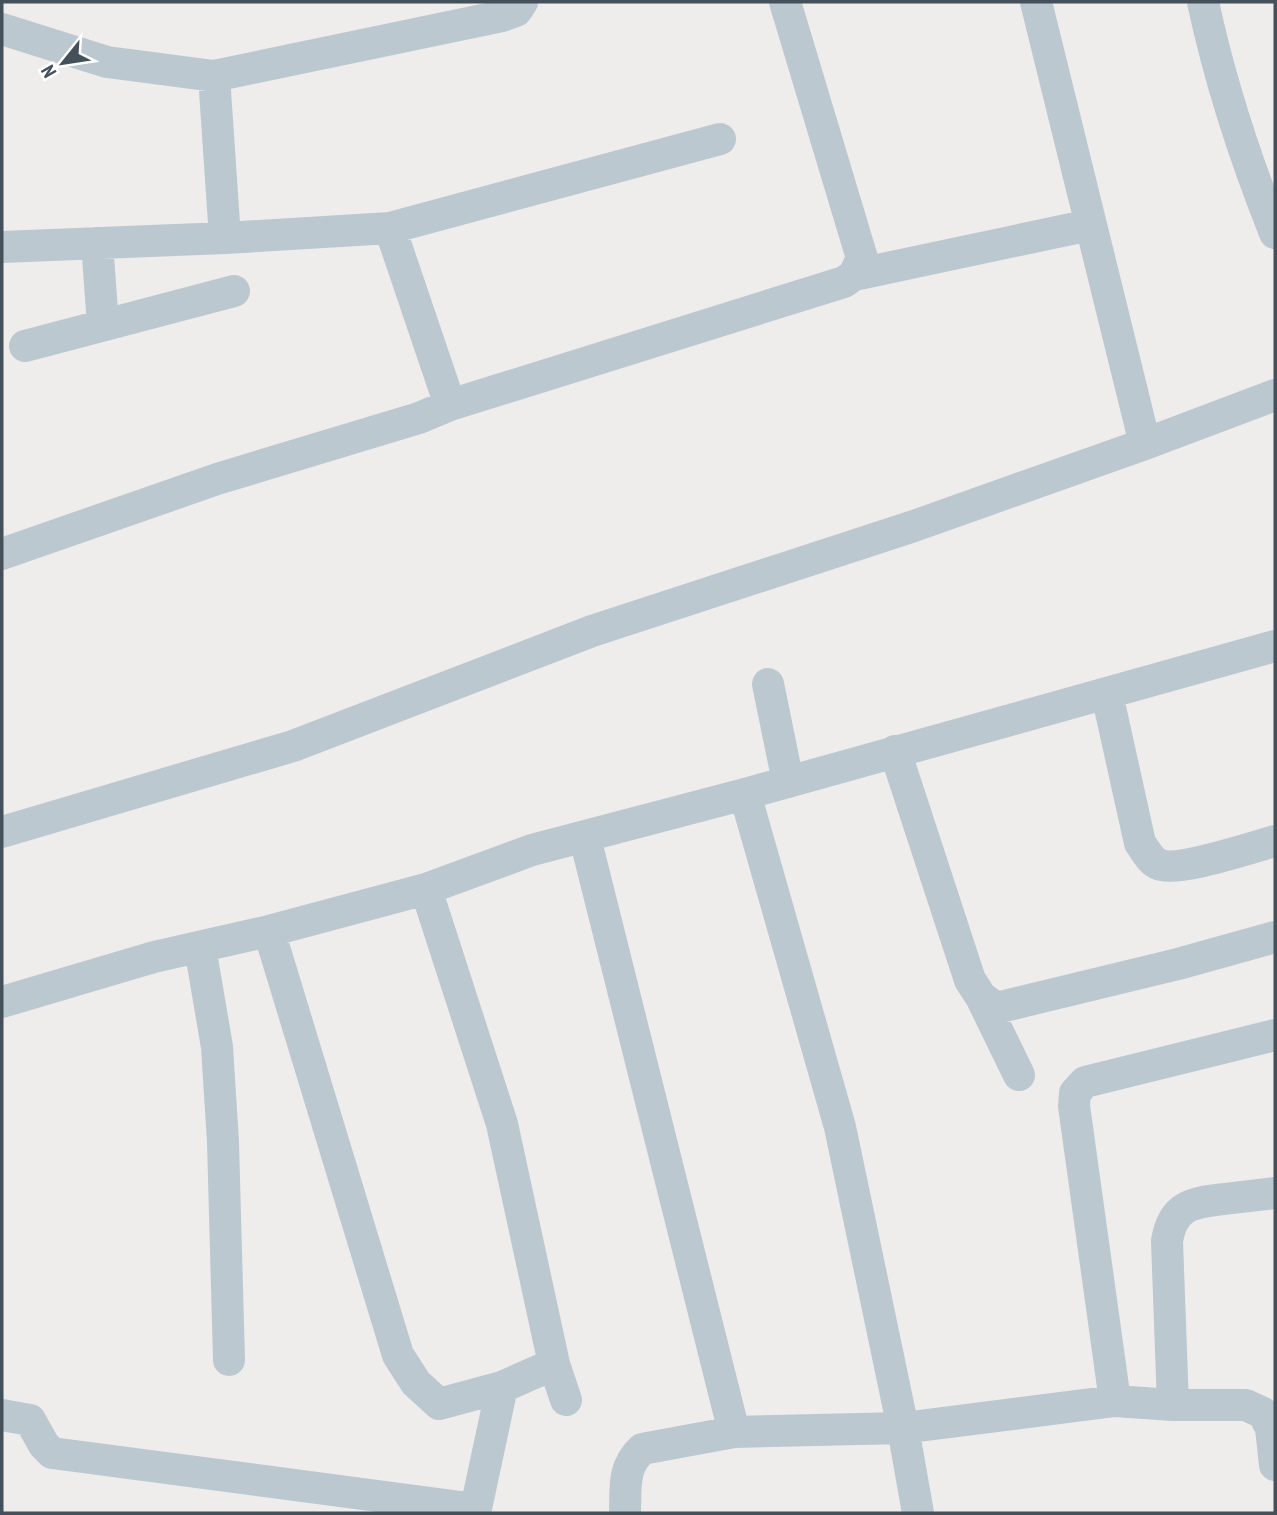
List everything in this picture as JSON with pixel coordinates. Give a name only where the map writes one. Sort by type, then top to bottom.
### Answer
[{"type":"street","points":[[785,2],[862,258],[854,275]]},
{"type":"street","points":[[1036,2],[1145,444]]},
{"type":"street","points":[[1203,2],[1212,46],[1246,161],[1275,233]]},
{"type":"street","points":[[2,29],[107,62],[214,76],[502,16],[531,3]]},
{"type":"street","points":[[214,76],[225,238]]},
{"type":"street","points":[[2,247],[390,228],[720,139]]},
{"type":"street","points":[[2,554],[217,479],[419,418],[450,405],[844,282],[854,275],[1090,225]]},
{"type":"street","points":[[390,228],[450,405]]},
{"type":"street","points":[[97,243],[103,326]]},
{"type":"street","points":[[25,346],[234,291]]},
{"type":"street","points":[[2,832],[293,746],[592,631],[914,526],[1275,395]]},
{"type":"street","points":[[2,1002],[154,957],[270,932],[426,889],[532,850],[746,794],[1275,646]]},
{"type":"street","points":[[768,684],[788,782]]},
{"type":"street","points":[[1107,694],[1140,843],[1147,855],[1157,864],[1179,867],[1275,841]]},
{"type":"street","points":[[895,751],[970,979],[1019,1075]]},
{"type":"street","points":[[746,794],[840,1127],[903,1428],[918,1513]]},
{"type":"street","points":[[585,838],[734,1432]]},
{"type":"street","points":[[426,889],[502,1124],[554,1364],[566,1400]]},
{"type":"street","points":[[270,932],[398,1355],[416,1383],[439,1404],[502,1387],[554,1364]]},
{"type":"street","points":[[981,998],[996,1009],[1275,937]]},
{"type":"street","points":[[200,947],[217,1047],[223,1142],[229,1360]]},
{"type":"street","points":[[1115,1401],[1074,1106],[1075,1093],[1085,1082],[1275,1035]]},
{"type":"street","points":[[1173,1405],[1167,1241],[1169,1228],[1175,1216],[1194,1203],[1275,1193]]},
{"type":"street","points":[[2,1415],[30,1420],[44,1445],[52,1453],[475,1511],[502,1387]]},
{"type":"street","points":[[625,1513],[627,1468],[642,1449],[734,1432],[903,1428],[1115,1401],[1173,1405],[1269,1404],[1275,1465]]}]
